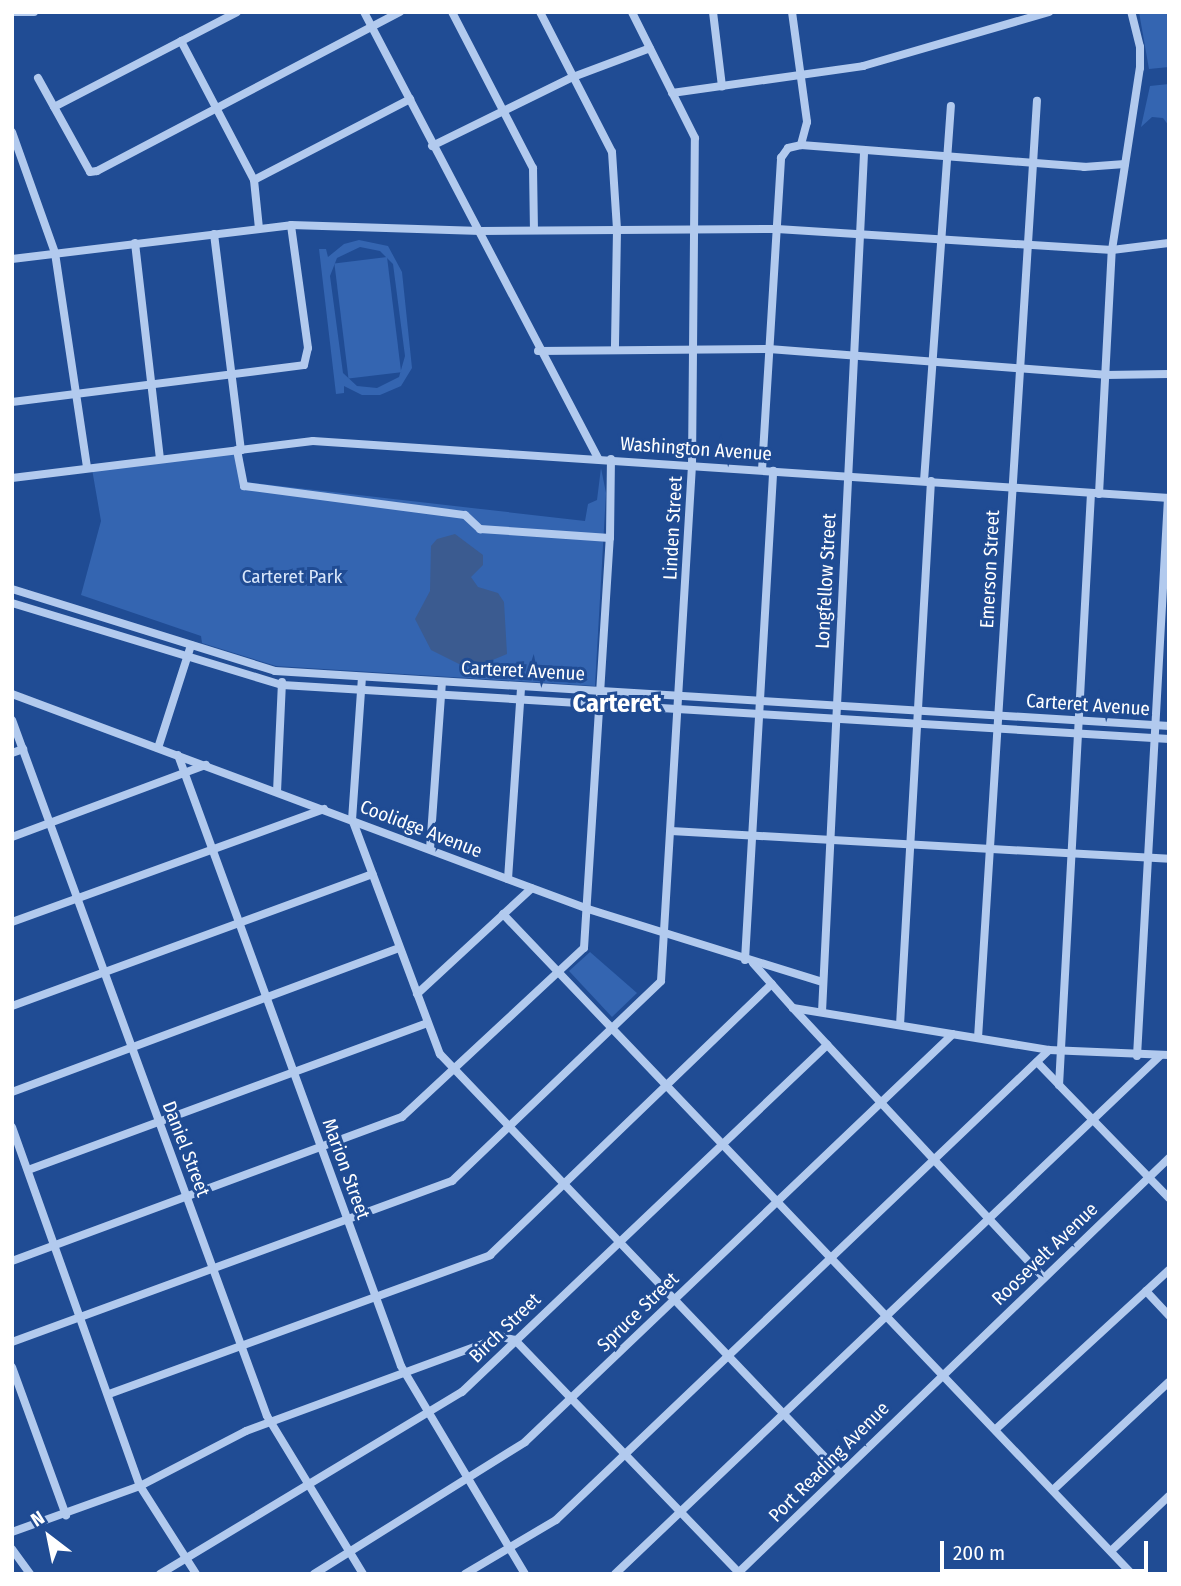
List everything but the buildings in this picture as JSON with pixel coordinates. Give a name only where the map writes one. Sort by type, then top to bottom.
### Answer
[{"type":"street","points":[[13,12],[34,12]]},
{"type":"street","points":[[54,107],[237,12]]},
{"type":"street","name":"Washington Avenue","points":[[364,12],[538,351],[598,458],[1168,498]]},
{"type":"street","points":[[37,78],[90,172],[400,12]]},
{"type":"street","points":[[452,12],[536,179],[534,230]]},
{"type":"street","points":[[540,12],[612,152],[617,230],[615,350]]},
{"type":"street","name":"Linden Street","points":[[12,1342],[82,1320],[452,1181],[661,982],[692,465],[692,230],[695,138],[632,12]]},
{"type":"street","points":[[713,12],[722,86]]},
{"type":"street","points":[[792,12],[807,122],[801,145]]},
{"type":"street","points":[[672,93],[801,77],[863,66],[1049,12]]},
{"type":"street","points":[[1059,1085],[1077,734],[1112,250],[1140,68],[1131,12]]},
{"type":"street","points":[[181,41],[254,180],[259,228]]},
{"type":"street","points":[[432,146],[573,77],[650,48]]},
{"type":"street","points":[[254,180],[410,99]]},
{"type":"street","name":"Emerson Street","points":[[978,1038],[1037,102]]},
{"type":"street","points":[[900,1025],[941,240],[951,106]]},
{"type":"street","points":[[12,132],[55,253],[87,468]]},
{"type":"street","points":[[762,470],[780,158],[788,148],[801,145],[1084,167],[1125,163]]},
{"type":"street","name":"Longfellow Street","points":[[822,1012],[846,476],[864,152]]},
{"type":"street","points":[[12,259],[291,225],[476,230],[777,229],[1112,250],[1169,243]]},
{"type":"street","points":[[12,402],[304,365],[308,348],[291,225]]},
{"type":"street","points":[[214,234],[232,375],[241,483],[246,486],[465,515],[480,529],[610,538]]},
{"type":"street","points":[[135,243],[160,459]]},
{"type":"street","points":[[538,351],[769,349],[1105,374],[1169,374]]},
{"type":"street","points":[[12,478],[313,441],[598,458]]},
{"type":"street","points":[[12,1261],[402,1118],[584,948],[610,538],[611,459]]},
{"type":"street","points":[[773,471],[758,699],[749,962],[1043,1277]]},
{"type":"street","points":[[1137,1056],[1168,498]]},
{"type":"street","name":"Carteret Avenue","points":[[12,590],[282,672],[1169,726]]},
{"type":"street","name":"Carteret Avenue","points":[[12,603],[282,685],[1169,739]]},
{"type":"street","points":[[112,634],[116,621]]},
{"type":"street","points":[[158,748],[191,645]]},
{"type":"street","points":[[277,792],[282,672]]},
{"type":"street","points":[[362,677],[352,819],[440,1054],[840,1474]]},
{"type":"street","points":[[430,849],[442,682]]},
{"type":"street","points":[[508,879],[521,688]]},
{"type":"street","name":"Coolidge Avenue","points":[[12,694],[664,936],[823,982]]},
{"type":"street","name":"Daniel Street","points":[[12,720],[270,1421],[363,1574]]},
{"type":"street","points":[[12,753],[23,749]]},
{"type":"street","name":"Marion Street","points":[[178,755],[405,1371],[525,1574]]},
{"type":"street","points":[[12,837],[206,765]]},
{"type":"street","points":[[12,922],[324,809]]},
{"type":"street","points":[[671,831],[1169,859]]},
{"type":"street","points":[[12,1006],[373,874]]},
{"type":"street","points":[[417,994],[532,888]]},
{"type":"street","points":[[503,915],[1132,1574]]},
{"type":"street","points":[[12,1092],[399,948]]},
{"type":"street","points":[[109,1394],[490,1255],[772,984]]},
{"type":"street","points":[[793,1008],[1049,1050],[1137,1056],[1165,1055]]},
{"type":"street","points":[[27,1170],[427,1023]]},
{"type":"street","name":"Spruce Street","points":[[314,1574],[516,1449],[953,1034]]},
{"type":"street","name":"Birch Street","points":[[160,1574],[462,1392],[827,1045]]},
{"type":"street","points":[[465,1574],[556,1520],[1049,1050]]},
{"type":"street","points":[[615,1574],[1165,1055]]},
{"type":"street","points":[[1037,1062],[1169,1198]]},
{"type":"street","points":[[12,1127],[140,1486],[196,1574]]},
{"type":"street","name":"Roosevelt Avenue","points":[[943,1374],[1169,1158]]},
{"type":"street","points":[[996,1430],[1169,1270]]},
{"type":"street","points":[[1146,1291],[1169,1316]]},
{"type":"street","points":[[12,1532],[66,1515],[140,1486],[270,1421],[496,1338],[515,1340],[738,1573]]},
{"type":"street","points":[[12,1367],[66,1515]]},
{"type":"street","name":"Port Reading Avenue","points":[[738,1573],[943,1374]]},
{"type":"street","points":[[1054,1490],[1169,1382]]},
{"type":"street","points":[[1111,1551],[1169,1496]]},
{"type":"street","points":[[12,1549],[30,1574]]},
{"type":"green space","points":[[1139,12],[1169,12],[1169,67],[1149,69]]},
{"type":"green space","points":[[1169,84],[1169,126],[1163,118],[1152,117],[1141,127],[1150,86]]},
{"type":"green space","points":[[359,240],[388,246],[402,272],[412,368],[401,386],[380,395],[362,395],[344,386],[344,393],[336,394],[319,249],[326,249],[328,257],[344,244]],"holes":[[[360,247],[380,251],[393,264],[405,356],[399,377],[377,388],[357,386],[343,373],[330,276],[337,258]]]},
{"type":"green space","points":[[387,257],[401,372],[349,379],[334,263]]},
{"type":"green space","name":"Carteret Park","points":[[241,449],[246,482],[585,521],[588,504],[597,500],[601,468],[606,493],[595,686],[276,666],[202,643],[201,636],[81,595],[101,521],[92,469]]},
{"type":"green space","points":[[590,952],[637,993],[612,1017],[569,971]]},
{"type":"shaded area","points":[[455,534],[483,555],[483,565],[471,577],[478,587],[498,593],[504,602],[507,654],[483,664],[459,664],[431,650],[415,619],[430,591],[431,546],[437,539]]},
{"type":"district","name":"Carteret","points":[[617,704]]}]
